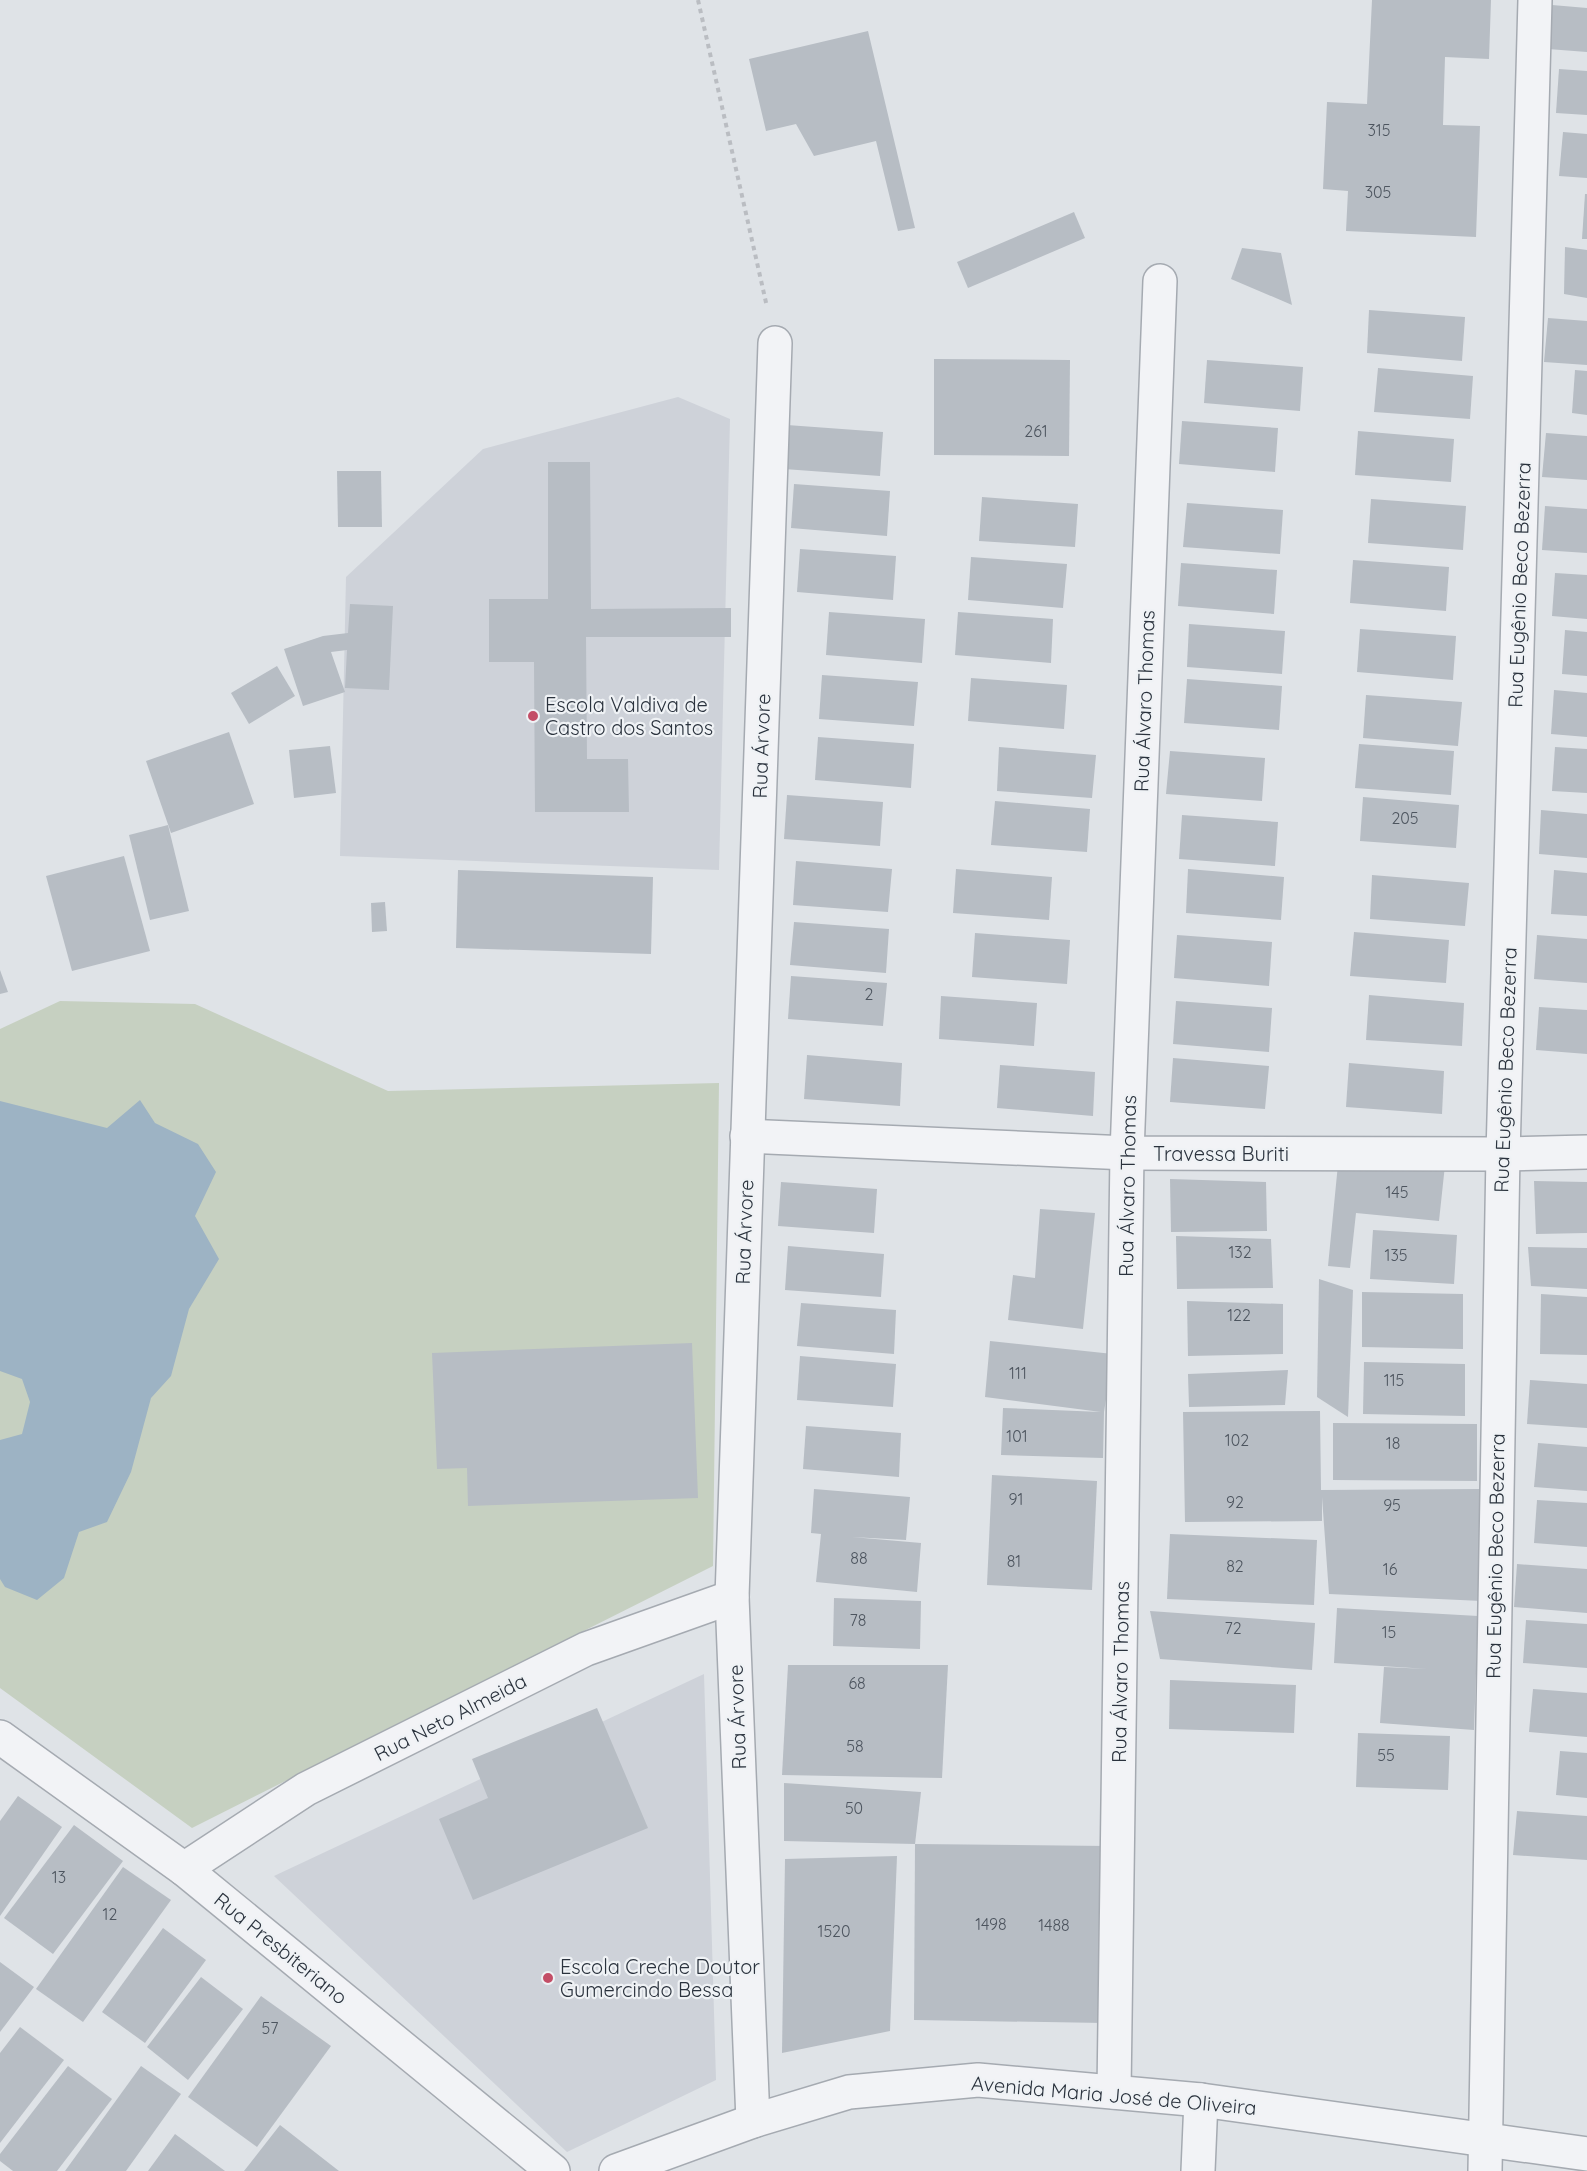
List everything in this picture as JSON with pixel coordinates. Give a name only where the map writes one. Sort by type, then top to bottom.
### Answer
[{"type":"street","name":"Rua Eugênio Beco Bezerra","points":[[1485,2156],[1503,1154],[1535,0]]},
{"type":"street","name":"Rua Álvaro Thomas","points":[[1114,2092],[1127,1153],[1160,281]]},
{"type":"street","name":"Rua Árvore","points":[[753,2121],[732,1598],[775,343]]},
{"type":"street","name":"Travessa Buriti","points":[[747,1136],[1127,1153],[1503,1154],[1587,1152]]},
{"type":"street","name":"Rua Neto Almeida","points":[[184,1869],[306,1789],[575,1654],[732,1598]]},
{"type":"street","name":"Rua Presbiteriano","points":[[0,1737],[184,1869],[553,2171]]},
{"type":"street","name":"Avenida Maria José de Oliveira","points":[[616,2171],[753,2121],[849,2092],[978,2080],[1201,2100],[1485,2156],[1587,2154]]},
{"type":"street","points":[[1198,2171],[1201,2100]]},
{"type":"path","points":[[698,0],[775,343]]},
{"type":"shaded area","name":"Escola Valdiva de Castro dos Santos","points":[[678,397],[730,419],[719,870],[340,856],[346,577],[483,449]]},
{"type":"shaded area","name":"Escola Creche Doutor Gumercindo Bessa","points":[[704,1674],[716,2080],[567,2152],[274,1876]]},
{"type":"green space","points":[[60,1001],[195,1004],[388,1091],[719,1083],[713,1566],[192,1828],[0,1688],[0,1029]]},
{"type":"water","points":[[140,1100],[155,1123],[198,1144],[216,1172],[195,1216],[219,1259],[189,1309],[171,1376],[151,1398],[131,1472],[107,1522],[79,1532],[64,1578],[37,1600],[5,1587],[0,1579],[0,1440],[22,1434],[30,1402],[22,1379],[0,1371],[0,1101],[107,1128]]},
{"type":"building","points":[[1372,0],[1491,0],[1489,59],[1445,57],[1443,125],[1480,126],[1476,237],[1346,231],[1348,191],[1323,189],[1327,102],[1367,104]]},
{"type":"building","points":[[1552,5],[1587,8],[1587,52],[1548,49]]},
{"type":"building","points":[[868,31],[915,228],[898,231],[876,141],[814,156],[796,124],[766,131],[749,59]]},
{"type":"building","points":[[1559,69],[1587,71],[1587,115],[1556,113]]},
{"type":"building","points":[[1563,132],[1587,134],[1587,178],[1559,176]]},
{"type":"building","points":[[1585,194],[1587,194],[1587,239],[1582,239]]},
{"type":"building","points":[[1074,212],[1085,238],[968,288],[957,262]]},
{"type":"building","points":[[1565,247],[1587,250],[1587,298],[1564,294]]},
{"type":"building","points":[[1242,248],[1281,253],[1292,305],[1231,279]]},
{"type":"building","points":[[1369,310],[1465,317],[1462,361],[1367,353]]},
{"type":"building","points":[[1548,318],[1587,321],[1587,365],[1544,362]]},
{"type":"building","points":[[934,359],[1070,360],[1069,456],[934,455]]},
{"type":"building","points":[[1207,360],[1303,367],[1300,411],[1204,403]]},
{"type":"building","points":[[1378,368],[1473,376],[1470,419],[1374,412]]},
{"type":"building","points":[[1575,370],[1587,371],[1587,415],[1572,413]]},
{"type":"building","points":[[1182,421],[1278,428],[1275,472],[1179,464]]},
{"type":"building","points":[[787,425],[883,432],[880,476],[784,469]]},
{"type":"building","points":[[1358,431],[1454,439],[1451,482],[1355,475]]},
{"type":"building","points":[[1546,433],[1587,436],[1587,480],[1542,477]]},
{"type":"building","points":[[548,462],[590,462],[591,609],[731,608],[731,637],[586,637],[587,759],[628,759],[629,812],[535,812],[534,662],[489,662],[489,599],[548,599]]},
{"type":"building","points":[[337,471],[381,471],[382,527],[338,527]]},
{"type":"building","points":[[794,484],[890,491],[887,536],[791,528]]},
{"type":"building","points":[[982,497],[1078,504],[1075,547],[979,541]]},
{"type":"building","points":[[1371,499],[1466,506],[1463,550],[1368,543]]},
{"type":"building","points":[[1187,503],[1283,510],[1280,554],[1183,547]]},
{"type":"building","points":[[1545,506],[1587,509],[1587,553],[1542,550]]},
{"type":"building","points":[[800,549],[896,556],[893,600],[797,592]]},
{"type":"building","points":[[971,557],[1067,564],[1063,608],[968,600]]},
{"type":"building","points":[[1353,560],[1449,567],[1446,611],[1350,603]]},
{"type":"building","points":[[1181,563],[1277,570],[1274,614],[1178,606]]},
{"type":"building","points":[[1555,573],[1587,575],[1587,619],[1552,616]]},
{"type":"building","points":[[350,604],[393,606],[389,690],[345,688],[347,650],[331,652],[345,692],[303,706],[284,649],[323,636],[348,633]]},
{"type":"building","points":[[829,612],[925,619],[922,663],[826,655]]},
{"type":"building","points":[[958,612],[1053,619],[1051,663],[955,655]]},
{"type":"building","points":[[1189,624],[1285,631],[1282,674],[1187,667]]},
{"type":"building","points":[[1360,629],[1456,636],[1453,680],[1357,672]]},
{"type":"building","points":[[1565,630],[1587,632],[1587,676],[1562,674]]},
{"type":"building","points":[[277,666],[295,696],[249,724],[231,693]]},
{"type":"building","points":[[822,675],[918,682],[914,726],[819,719]]},
{"type":"building","points":[[971,678],[1067,685],[1064,729],[968,721]]},
{"type":"building","points":[[1187,679],[1282,686],[1279,730],[1184,723]]},
{"type":"building","points":[[1554,690],[1587,693],[1587,737],[1551,734]]},
{"type":"building","points":[[1366,695],[1462,702],[1458,746],[1363,738]]},
{"type":"building","points":[[229,732],[254,804],[171,833],[146,761]]},
{"type":"building","points":[[818,737],[914,744],[911,788],[815,780]]},
{"type":"building","points":[[1359,744],[1454,751],[1451,795],[1355,788]]},
{"type":"building","points":[[330,746],[336,793],[294,798],[289,750]]},
{"type":"building","points":[[999,747],[1096,755],[1092,798],[997,791]]},
{"type":"building","points":[[1555,747],[1587,749],[1587,793],[1552,791]]},
{"type":"building","points":[[1170,751],[1265,758],[1262,801],[1166,794]]},
{"type":"building","points":[[787,795],[883,802],[880,846],[784,839]]},
{"type":"building","points":[[1363,797],[1459,805],[1456,848],[1360,841]]},
{"type":"building","points":[[995,801],[1090,809],[1087,852],[991,845]]},
{"type":"building","points":[[1541,810],[1587,814],[1587,858],[1539,854]]},
{"type":"building","points":[[1182,815],[1278,822],[1275,866],[1179,859]]},
{"type":"building","points":[[168,825],[189,911],[150,920],[129,835]]},
{"type":"building","points":[[124,856],[150,951],[72,971],[46,876]]},
{"type":"building","points":[[796,861],[892,869],[888,912],[793,905]]},
{"type":"building","points":[[956,869],[1052,877],[1049,920],[953,913]]},
{"type":"building","points":[[1188,869],[1284,877],[1281,920],[1186,913]]},
{"type":"building","points":[[458,870],[653,877],[651,954],[456,948]]},
{"type":"building","points":[[1554,870],[1587,873],[1587,916],[1551,914]]},
{"type":"building","points":[[1372,875],[1469,883],[1465,926],[1370,919]]},
{"type":"building","points":[[385,902],[387,931],[372,932],[371,903]]},
{"type":"building","points":[[794,922],[889,929],[886,973],[790,965]]},
{"type":"building","points":[[1354,932],[1449,940],[1446,983],[1350,976]]},
{"type":"building","points":[[975,933],[1070,940],[1067,984],[972,977]]},
{"type":"building","points":[[1177,935],[1272,942],[1269,986],[1174,978]]},
{"type":"building","points":[[1537,935],[1587,939],[1587,983],[1534,979]]},
{"type":"building","points":[[0,970],[8,992],[0,994]]},
{"type":"building","points":[[791,976],[887,983],[883,1026],[788,1019]]},
{"type":"building","points":[[1369,995],[1464,1003],[1462,1046],[1366,1040]]},
{"type":"building","points":[[941,996],[1037,1003],[1034,1046],[939,1039]]},
{"type":"building","points":[[1176,1001],[1272,1008],[1269,1052],[1173,1044]]},
{"type":"building","points":[[1539,1007],[1587,1010],[1587,1054],[1536,1050]]},
{"type":"building","points":[[807,1055],[902,1063],[900,1106],[804,1099]]},
{"type":"building","points":[[1173,1058],[1269,1066],[1265,1109],[1170,1102]]},
{"type":"building","points":[[1349,1063],[1444,1071],[1442,1114],[1346,1107]]},
{"type":"building","points":[[1000,1065],[1095,1072],[1093,1116],[997,1108]]},
{"type":"building","points":[[1339,1154],[1445,1165],[1439,1221],[1356,1213],[1350,1268],[1328,1266]]},
{"type":"building","points":[[1170,1179],[1266,1182],[1267,1231],[1171,1232]]},
{"type":"building","points":[[1534,1181],[1587,1182],[1587,1233],[1536,1234]]},
{"type":"building","points":[[781,1182],[877,1189],[874,1233],[778,1226]]},
{"type":"building","points":[[1040,1209],[1095,1213],[1083,1329],[1008,1320],[1013,1275],[1035,1278]]},
{"type":"building","points":[[1373,1230],[1457,1235],[1454,1284],[1370,1279]]},
{"type":"building","points":[[1176,1236],[1271,1239],[1273,1288],[1177,1289]]},
{"type":"building","points":[[788,1246],[884,1254],[881,1297],[785,1290]]},
{"type":"building","points":[[1528,1247],[1587,1248],[1587,1289],[1531,1286]]},
{"type":"building","points":[[1319,1279],[1353,1290],[1348,1417],[1317,1397]]},
{"type":"building","points":[[1362,1292],[1463,1294],[1463,1349],[1362,1347]]},
{"type":"building","points":[[1541,1294],[1587,1297],[1587,1355],[1540,1354]]},
{"type":"building","points":[[1187,1301],[1283,1304],[1283,1354],[1188,1356]]},
{"type":"building","points":[[801,1303],[896,1310],[894,1354],[797,1346]]},
{"type":"building","points":[[990,1341],[1113,1354],[1104,1412],[1103,1458],[1001,1455],[1003,1408],[1101,1412],[985,1397]]},
{"type":"building","points":[[692,1343],[698,1498],[468,1506],[467,1468],[437,1469],[432,1353]]},
{"type":"building","points":[[800,1356],[896,1364],[893,1407],[797,1400]]},
{"type":"building","points":[[1364,1362],[1465,1364],[1465,1416],[1363,1414]]},
{"type":"building","points":[[1288,1370],[1285,1405],[1189,1407],[1188,1374]]},
{"type":"building","points":[[1530,1380],[1587,1384],[1587,1428],[1527,1424]]},
{"type":"building","points":[[1320,1411],[1321,1490],[1481,1489],[1482,1601],[1329,1594],[1322,1497],[1322,1521],[1185,1522],[1183,1412]]},
{"type":"building","points":[[1333,1423],[1477,1424],[1477,1481],[1333,1480]]},
{"type":"building","points":[[806,1426],[901,1433],[899,1477],[803,1469]]},
{"type":"building","points":[[1538,1443],[1587,1447],[1587,1491],[1534,1487]]},
{"type":"building","points":[[992,1475],[1097,1481],[1092,1590],[987,1585]]},
{"type":"building","points":[[814,1489],[910,1497],[906,1540],[852,1537],[921,1543],[917,1592],[816,1582],[821,1534],[811,1533]]},
{"type":"building","points":[[1537,1500],[1587,1503],[1587,1547],[1534,1543]]},
{"type":"building","points":[[1170,1534],[1317,1540],[1314,1605],[1167,1599]]},
{"type":"building","points":[[1517,1564],[1587,1569],[1587,1613],[1514,1607]]},
{"type":"building","points":[[834,1598],[921,1601],[920,1649],[833,1646]]},
{"type":"building","points":[[1337,1608],[1478,1616],[1474,1730],[1380,1723],[1384,1667],[1428,1669],[1334,1663]]},
{"type":"building","points":[[1150,1611],[1315,1623],[1312,1670],[1160,1659]]},
{"type":"building","points":[[1526,1620],[1587,1624],[1587,1668],[1523,1663]]},
{"type":"building","points":[[788,1665],[948,1665],[942,1778],[782,1775]]},
{"type":"building","points":[[1170,1680],[1296,1685],[1294,1733],[1169,1729]]},
{"type":"building","points":[[1533,1689],[1587,1693],[1587,1737],[1529,1732]]},
{"type":"building","points":[[597,1708],[648,1828],[473,1900],[439,1819],[488,1798],[472,1759]]},
{"type":"building","points":[[1358,1733],[1450,1736],[1448,1790],[1356,1787]]},
{"type":"building","points":[[1560,1751],[1587,1753],[1587,1798],[1556,1795]]},
{"type":"building","points":[[784,1783],[921,1792],[915,1844],[784,1841]]},
{"type":"building","points":[[18,1796],[62,1827],[0,1916],[0,1821]]},
{"type":"building","points":[[1517,1811],[1587,1816],[1587,1860],[1513,1855]]},
{"type":"building","points":[[74,1825],[123,1861],[53,1954],[4,1918]]},
{"type":"building","points":[[915,1844],[1107,1846],[1104,2023],[914,2020]]},
{"type":"building","points":[[897,1856],[890,2031],[782,2053],[785,1859]]},
{"type":"building","points":[[123,1867],[171,1900],[83,2022],[36,1989]]},
{"type":"building","points":[[163,1928],[206,1960],[145,2043],[102,2012]]},
{"type":"building","points":[[0,1962],[34,1987],[0,2032]]},
{"type":"building","points":[[201,1977],[243,2009],[188,2080],[147,2047]]},
{"type":"building","points":[[261,1996],[331,2046],[257,2147],[188,2097]]},
{"type":"building","points":[[20,2027],[64,2060],[0,2143],[0,2053]]},
{"type":"building","points":[[68,2066],[112,2099],[57,2171],[13,2171],[0,2161],[0,2154]]},
{"type":"building","points":[[141,2066],[181,2094],[126,2171],[65,2171]]},
{"type":"building","points":[[280,2125],[339,2171],[244,2171]]},
{"type":"building","points":[[175,2134],[225,2171],[148,2171]]},
{"type":"place","name":"Escola Valdiva de Castro dos Santos","points":[[533,716]]},
{"type":"place","name":"Escola Creche Doutor Gumercindo Bessa","points":[[548,1978]]}]
